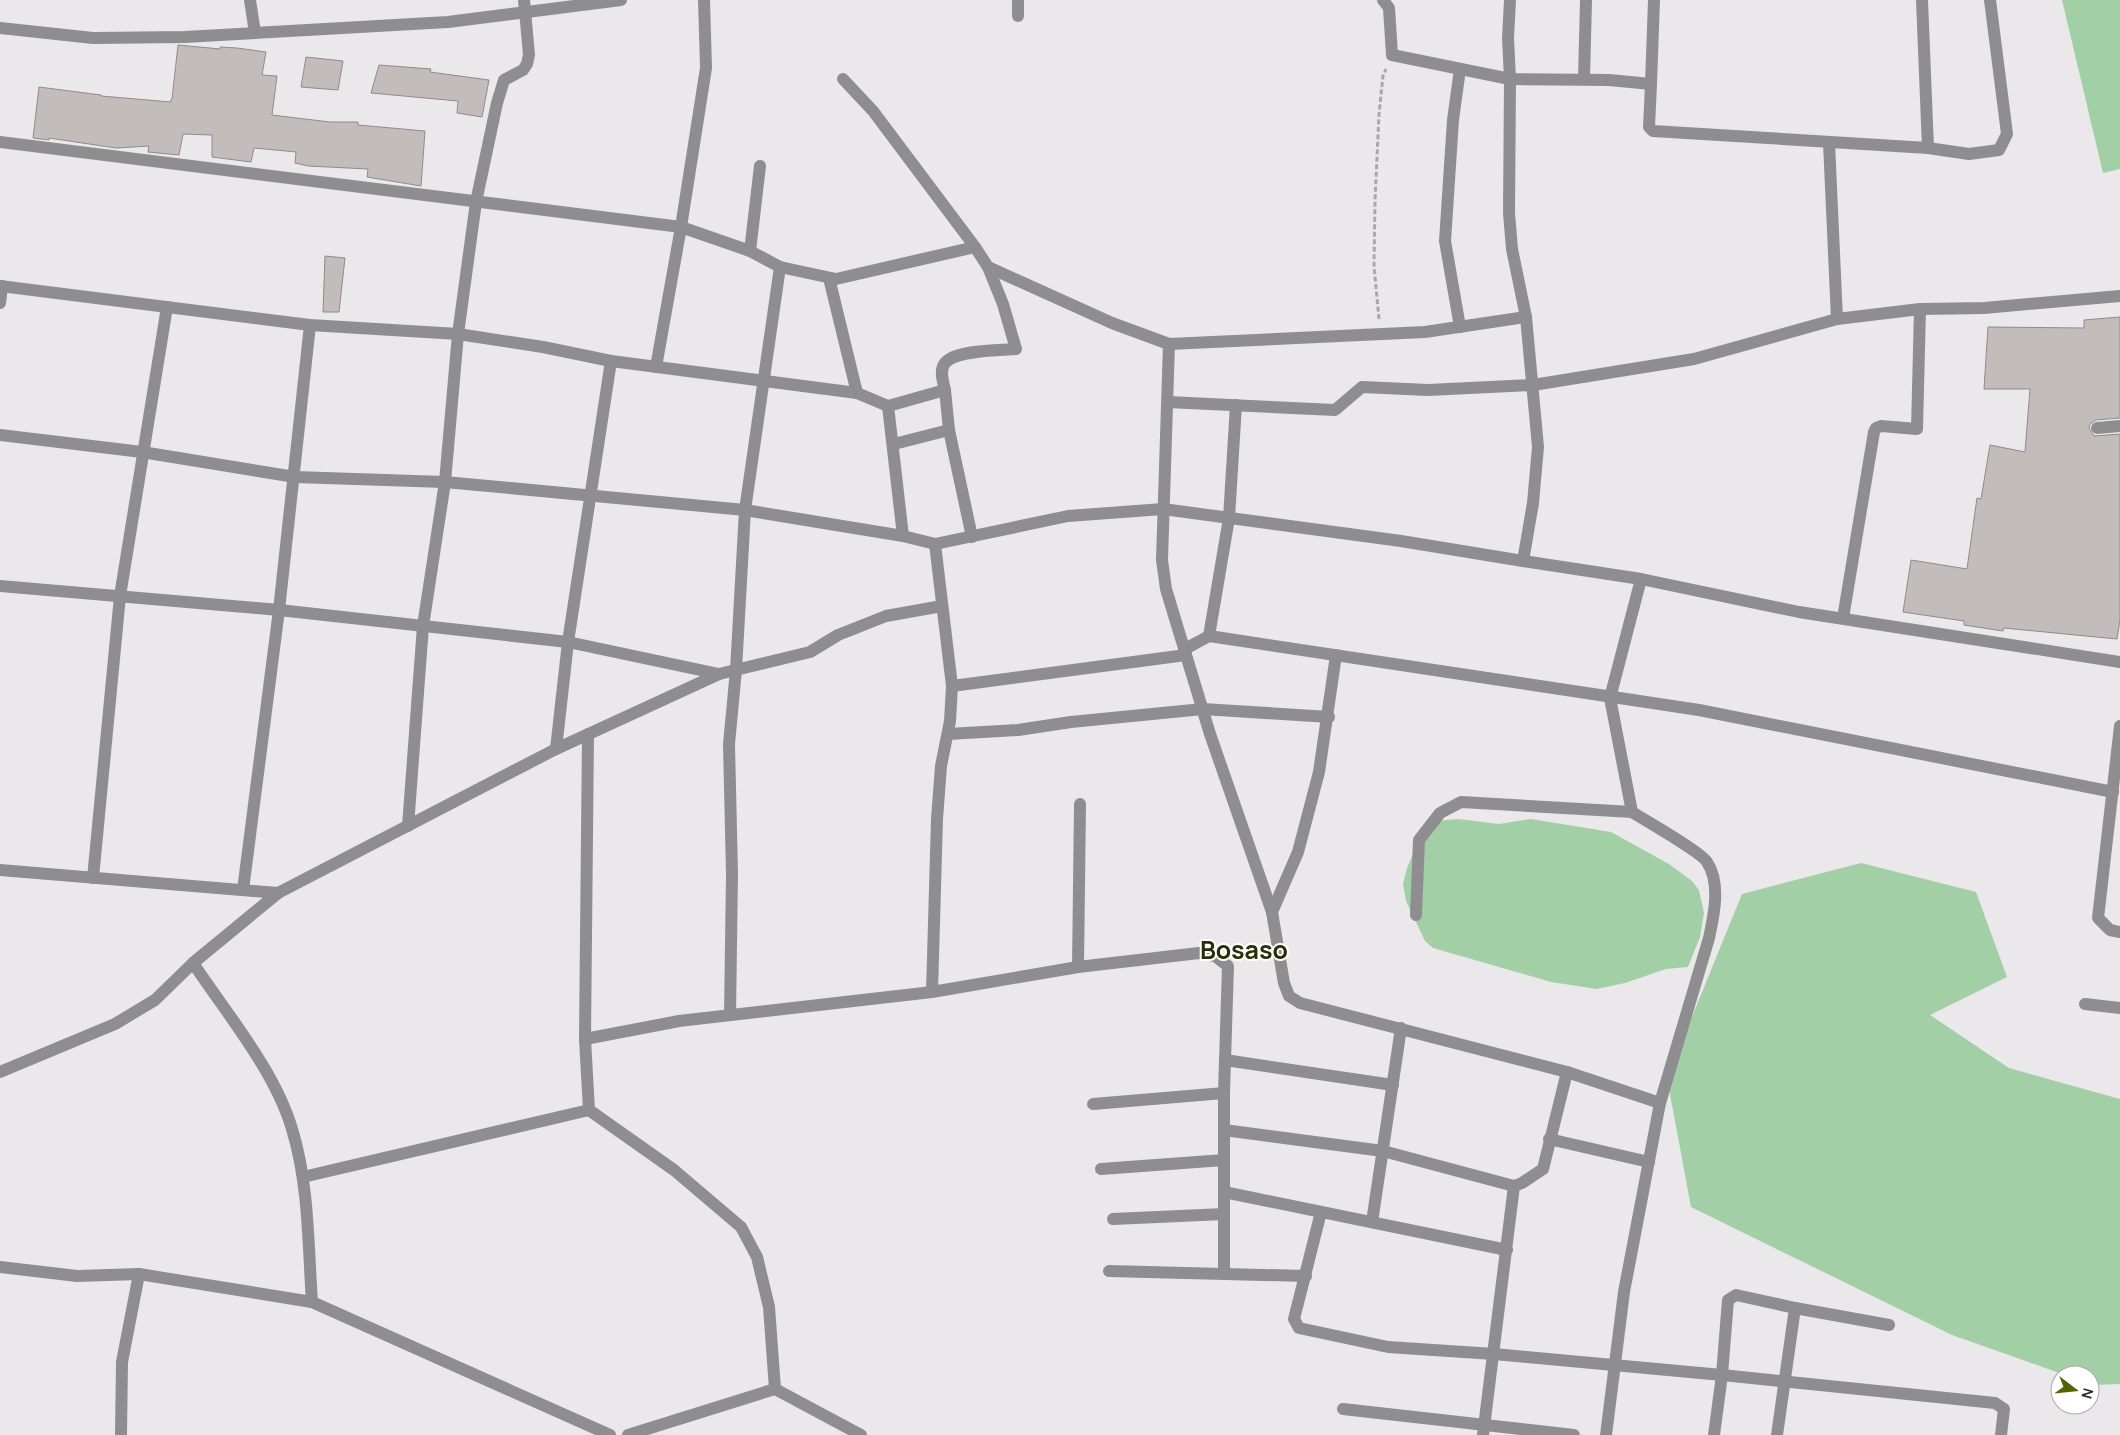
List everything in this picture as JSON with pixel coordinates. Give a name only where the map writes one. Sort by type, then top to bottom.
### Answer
[{"type":"street","points":[[250,0],[255,33]]},
{"type":"street","points":[[408,826],[423,626],[445,482],[458,334],[476,202],[501,88],[504,80],[523,70],[529,56],[524,0]]},
{"type":"street","points":[[0,28],[93,38],[185,37],[448,22],[621,0]]},
{"type":"street","points":[[656,368],[706,68],[704,0]]},
{"type":"street","points":[[1018,0],[1018,16]]},
{"type":"street","points":[[1383,0],[1389,8],[1392,55],[1510,79],[1584,79],[1651,84]]},
{"type":"street","points":[[1510,0],[1508,38],[1510,79],[1509,213],[1512,249],[1526,317],[1538,447],[1533,503],[1524,561]]},
{"type":"street","points":[[1584,79],[1586,0]]},
{"type":"street","points":[[1654,0],[1648,116],[1649,127],[1653,131],[1928,148],[1969,154],[1998,150],[2004,142],[2007,127],[1990,0]]},
{"type":"street","points":[[1922,0],[1928,148]]},
{"type":"street","points":[[1460,69],[1454,120],[1445,241],[1460,327]]},
{"type":"street","points":[[843,79],[873,112],[988,267],[1003,304],[1016,349],[966,354],[946,362],[942,369],[949,430],[972,537]]},
{"type":"street","points":[[0,142],[681,227],[750,251],[780,267],[836,279],[975,247]]},
{"type":"street","points":[[1829,142],[1837,319]]},
{"type":"street","points":[[750,251],[760,166]]},
{"type":"street","points":[[730,1014],[732,874],[729,744],[736,670],[745,510],[780,267]]},
{"type":"street","points":[[988,267],[1112,323],[1169,344],[1424,332],[1526,317]]},
{"type":"street","points":[[830,278],[857,393]]},
{"type":"street","points":[[0,303],[1,286],[310,325],[458,334],[543,347],[656,368],[857,393],[888,406],[945,390]]},
{"type":"street","points":[[1168,402],[1335,410],[1362,387],[1428,390],[1533,385],[1694,359],[1837,319],[1920,309],[1984,308],[2120,296]]},
{"type":"street","points":[[93,878],[120,596],[166,307]]},
{"type":"street","points":[[1843,618],[1874,432],[1876,428],[1881,426],[1917,429],[1920,309]]},
{"type":"street","points":[[243,890],[295,477],[310,325]]},
{"type":"street","points":[[1169,344],[1162,565],[1166,589],[1203,708],[1272,912],[1284,983],[1289,996],[1300,1003],[1567,1072],[1660,1103]]},
{"type":"street","points":[[556,749],[568,642],[611,361]]},
{"type":"street","points":[[1209,636],[1228,518],[1236,405]]},
{"type":"street","points":[[888,406],[894,444],[903,536]]},
{"type":"street","points":[[2097,428],[2120,426]]},
{"type":"street","points":[[894,444],[949,430]]},
{"type":"street","points":[[0,435],[142,452],[295,477],[445,482],[745,510],[903,536],[935,544],[1068,516],[1163,509],[1401,542],[1641,579],[1752,603],[2120,662]]},
{"type":"street","points":[[932,992],[937,819],[941,766],[948,734],[952,686],[935,544]]},
{"type":"street","points":[[1632,812],[1610,698],[1641,579]]},
{"type":"street","points":[[0,586],[279,610],[568,642],[719,674]]},
{"type":"street","points":[[0,1072],[115,1024],[155,1000],[193,963],[278,893],[556,749],[719,674],[810,652],[838,635],[886,616],[942,606]]},
{"type":"street","points":[[952,686],[1186,652],[1209,636],[1699,710],[1794,727],[2113,792]]},
{"type":"street","points":[[1272,912],[1298,852],[1320,772],[1336,655]]},
{"type":"street","points":[[948,734],[1018,730],[1071,722],[1203,708],[1328,717]]},
{"type":"street","points":[[2120,726],[2098,918],[2110,930],[2120,932]]},
{"type":"street","points":[[588,734],[585,1039],[589,1110]]},
{"type":"street","points":[[1416,915],[1419,840],[1440,813],[1461,802],[1632,812],[1707,861],[1714,881],[1714,913],[1709,938],[1660,1103],[1624,1292],[1606,1435]]},
{"type":"street","points":[[1078,967],[1080,804]]},
{"type":"street","points":[[0,870],[278,893]]},
{"type":"street","points":[[585,1039],[679,1021],[932,992],[1078,967],[1199,953],[1215,956],[1228,966],[1224,1093],[1224,1274]]},
{"type":"street","points":[[193,963],[265,1070],[277,1091],[292,1129],[303,1177],[312,1302]]},
{"type":"street","points":[[2085,1004],[2120,1008]]},
{"type":"street","points":[[1372,1222],[1401,1028]]},
{"type":"street","points":[[1225,1060],[1393,1085]]},
{"type":"street","points":[[1224,1130],[1383,1151],[1514,1186],[1543,1169],[1549,1138],[1567,1072]]},
{"type":"street","points":[[1093,1104],[1224,1093]]},
{"type":"street","points":[[303,1177],[589,1110],[674,1170],[741,1227],[758,1257],[769,1307],[775,1390]]},
{"type":"street","points":[[1549,1138],[1648,1162]]},
{"type":"street","points":[[1101,1169],[1224,1160]]},
{"type":"street","points":[[1483,1430],[1514,1186]]},
{"type":"street","points":[[1224,1192],[1507,1250]]},
{"type":"street","points":[[1321,1212],[1294,1319],[1299,1328],[1388,1347],[1616,1365],[1995,1403],[2004,1409],[2001,1435]]},
{"type":"street","points":[[1114,1219],[1224,1214]]},
{"type":"street","points":[[0,1267],[77,1276],[139,1274],[312,1302],[610,1435]]},
{"type":"street","points":[[1109,1271],[1306,1276]]},
{"type":"street","points":[[121,1435],[122,1362],[139,1274]]},
{"type":"street","points":[[1714,1435],[1722,1375],[1728,1300],[1736,1295],[1889,1325]]},
{"type":"street","points":[[1777,1435],[1795,1308]]},
{"type":"street","points":[[628,1435],[775,1390],[861,1435]]},
{"type":"street","points":[[1344,1409],[1483,1430],[1574,1435]]},
{"type":"path","points":[[1380,335],[1374,266],[1375,201],[1379,114],[1383,76],[1392,55]]},
{"type":"green space","points":[[2062,0],[2120,0],[2120,169],[2103,173]]},
{"type":"green space","points":[[1458,819],[1499,824],[1531,819],[1611,832],[1669,864],[1692,881],[1699,890],[1704,913],[1700,937],[1688,967],[1666,969],[1625,983],[1597,989],[1551,982],[1433,948],[1425,941],[1406,901],[1403,884],[1407,868],[1422,832],[1435,821]]},
{"type":"green space","points":[[1861,863],[1976,892],[2007,977],[1930,1015],[2009,1068],[2120,1099],[2120,1384],[2100,1385],[2100,1365],[2050,1365],[2050,1370],[1952,1335],[1691,1207],[1667,1078],[1742,894]]},
{"type":"building","points":[[178,45],[220,49],[220,47],[237,48],[266,52],[262,75],[277,76],[272,115],[330,122],[358,122],[358,125],[425,131],[421,186],[367,177],[368,169],[308,166],[295,163],[296,152],[254,148],[251,162],[212,157],[212,135],[183,134],[179,155],[148,152],[149,146],[116,148],[49,138],[49,140],[33,138],[39,87],[101,96],[171,102]]},
{"type":"building","points":[[306,57],[343,61],[338,90],[301,87]]},
{"type":"building","points":[[379,65],[431,69],[430,72],[489,80],[482,117],[457,113],[458,101],[371,93]]},
{"type":"building","points":[[325,256],[345,258],[339,312],[323,312]]},
{"type":"building","points":[[2120,317],[2120,418],[2096,420],[2090,424],[2089,428],[2094,436],[2120,434],[2120,620],[2117,639],[2004,628],[2003,631],[1964,625],[1964,621],[1903,612],[1911,560],[1967,569],[1977,498],[1981,499],[1990,445],[2025,452],[2030,389],[1984,389],[1988,327],[2084,328],[2084,320]]},
{"type":"district","name":"Bosaso","points":[[1244,949]]}]
